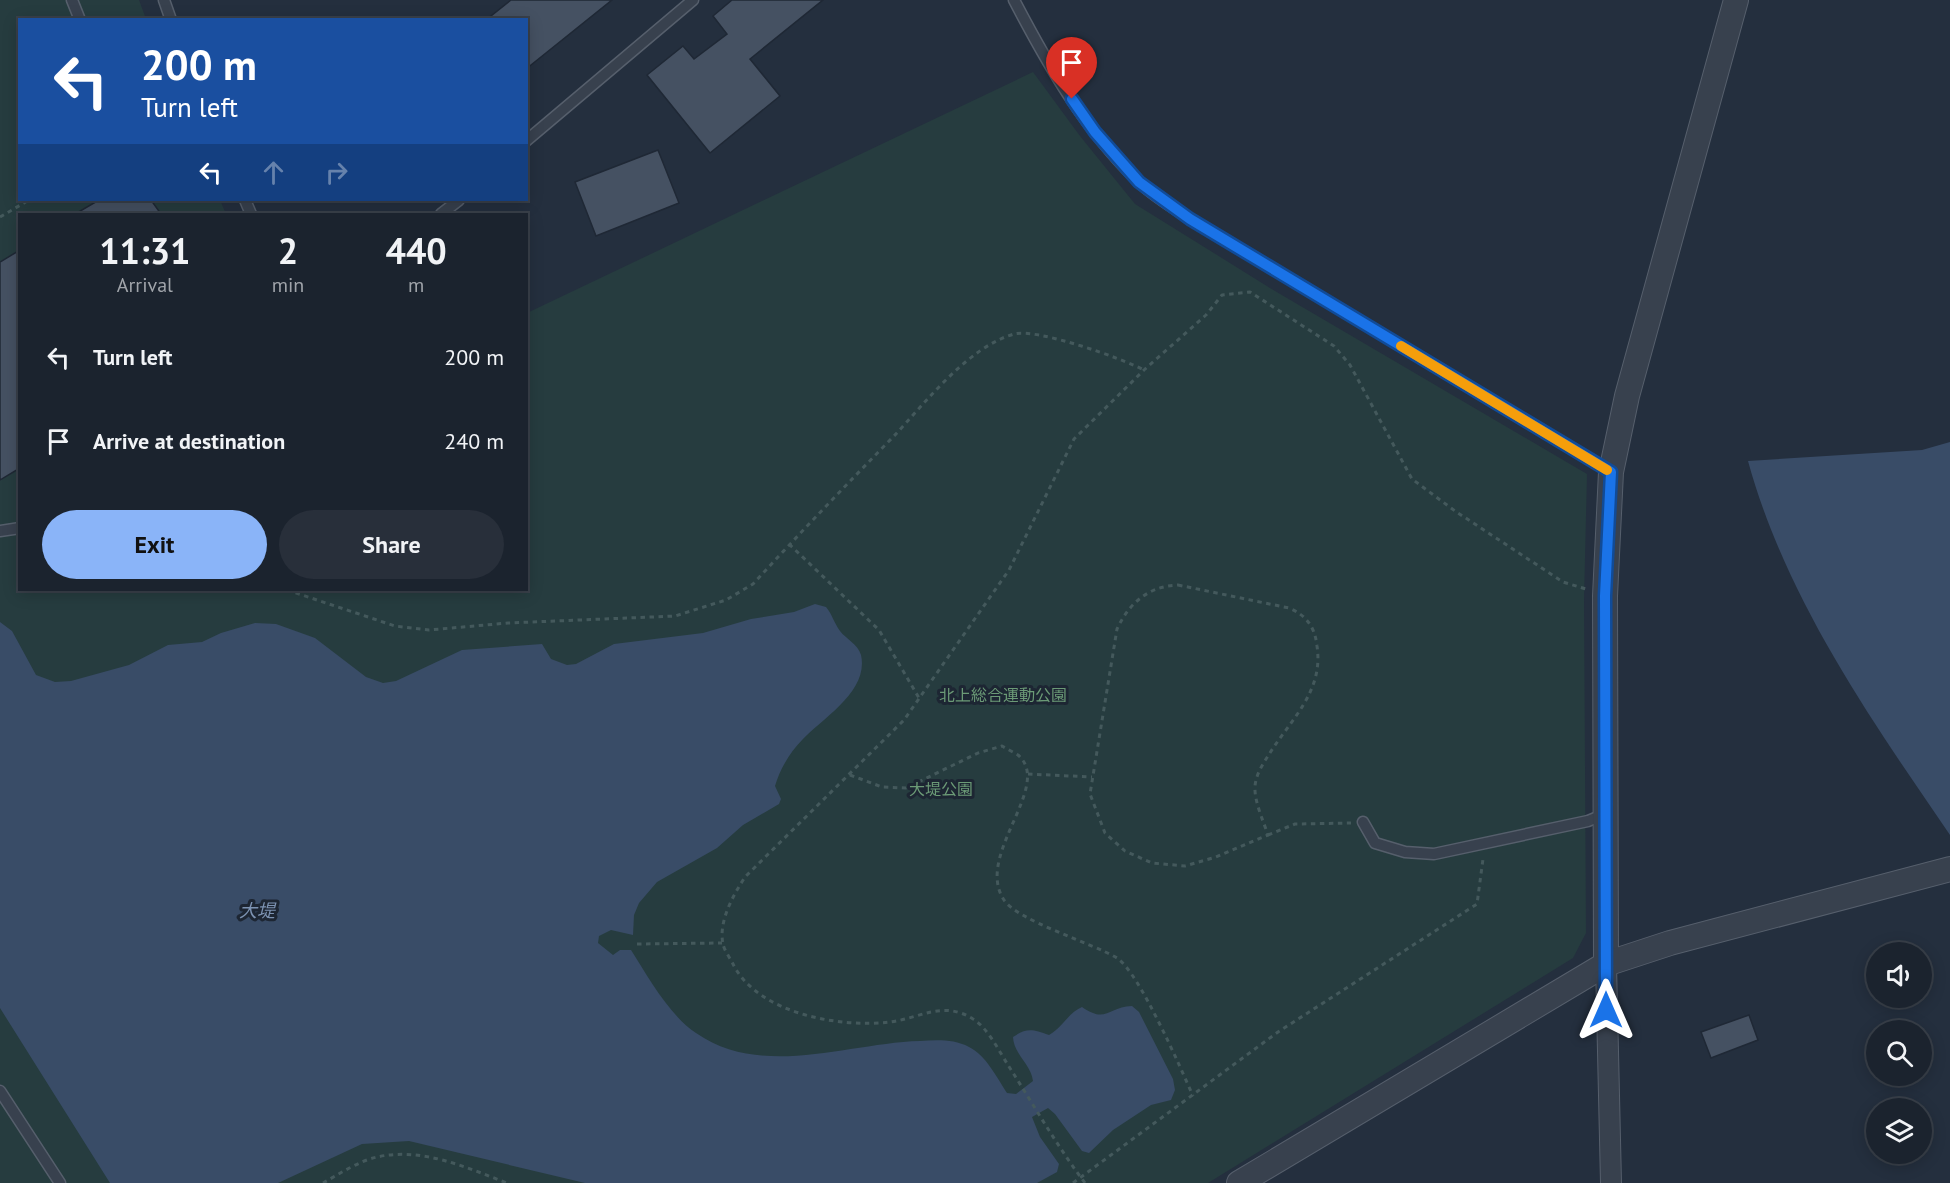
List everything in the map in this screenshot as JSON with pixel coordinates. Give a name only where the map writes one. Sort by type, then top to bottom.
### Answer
[{"type":"street","points":[[1611,1183],[1606,964],[1605,596],[1611,472],[1627,396],[1736,0]]},
{"type":"street","points":[[1239,1183],[1606,964],[1671,943],[1950,869]]},
{"type":"lane","points":[[72,0],[79,18]]},
{"type":"lane","points":[[164,0],[170,18]]},
{"type":"lane","points":[[528,139],[693,0]]},
{"type":"lane","points":[[1014,0],[1050,67],[1095,132],[1139,182],[1190,219],[1611,472]]},
{"type":"lane","points":[[442,213],[458,201]]},
{"type":"lane","points":[[0,531],[18,528]]},
{"type":"lane","points":[[1363,822],[1375,843],[1405,852],[1434,854],[1588,821],[1606,814]]},
{"type":"lane","points":[[0,1091],[60,1183]]},
{"type":"path","points":[[0,217],[27,201]]},
{"type":"path","points":[[1085,1183],[1044,1118],[975,1020],[960,1012],[944,1008],[892,1022],[854,1025],[792,1011],[765,997],[738,974],[722,943],[731,899],[745,877],[904,720],[934,681],[1010,570],[1074,439],[1144,370],[1206,315],[1222,295],[1250,292],[1334,346],[1350,365],[1412,479],[1455,511],[1563,582],[1605,596]]},
{"type":"path","points":[[290,591],[395,626],[429,630],[508,623],[675,616],[726,600],[753,584],[949,378],[992,343],[1016,333],[1048,338],[1124,360],[1144,370]]},
{"type":"path","points":[[789,544],[879,630],[920,698]]},
{"type":"path","points":[[1268,835],[1255,786],[1261,767],[1307,702],[1318,674],[1316,634],[1304,614],[1289,608],[1179,585],[1164,586],[1134,602],[1124,613],[1117,629],[1090,794],[1105,832],[1125,851],[1152,863],[1185,866],[1216,857],[1295,824],[1363,822]]},
{"type":"path","points":[[849,774],[882,787],[906,788],[978,753],[1002,746],[1019,756],[1027,774],[1024,798],[1004,842],[996,867],[998,885],[1005,901],[1031,918],[1119,959],[1133,978],[1168,1039],[1193,1096]]},
{"type":"path","points":[[1027,774],[1092,777]]},
{"type":"path","points":[[1073,1183],[1082,1179],[1278,1032],[1477,904],[1481,884],[1483,842]]},
{"type":"path","points":[[637,944],[722,943]]},
{"type":"path","points":[[323,1183],[375,1157],[413,1153],[447,1161],[507,1183]]},
{"type":"green space","name":"大堤公園","points":[[0,0],[139,0],[146,18],[18,18],[18,201],[220,201],[226,213],[18,213],[18,591],[528,591],[528,313],[1033,72],[1080,136],[1135,204],[1275,291],[1587,474],[1584,600],[1586,933],[1573,958],[1208,1183],[0,1183]]},
{"type":"water","points":[[1950,442],[1950,835],[1890,747],[1833,656],[1784,561],[1764,512],[1748,461],[1922,450]]},
{"type":"water","name":"大堤","points":[[815,604],[826,607],[840,631],[855,645],[861,655],[862,668],[852,692],[803,739],[790,755],[775,786],[781,799],[779,804],[743,825],[717,848],[657,882],[639,903],[634,915],[633,935],[611,930],[599,936],[598,943],[613,955],[620,950],[631,950],[677,1017],[696,1033],[722,1047],[749,1054],[777,1056],[806,1055],[892,1043],[951,1041],[963,1044],[981,1055],[1007,1093],[1016,1094],[1033,1081],[1029,1069],[1016,1049],[1013,1037],[1031,1030],[1049,1035],[1082,1007],[1090,1012],[1102,1014],[1132,1006],[1139,1012],[1173,1079],[1175,1090],[1171,1100],[1151,1105],[1113,1130],[1089,1153],[1082,1151],[1048,1108],[1032,1117],[1040,1137],[1059,1164],[1057,1172],[1037,1183],[585,1183],[409,1141],[362,1144],[278,1183],[110,1183],[0,1008],[0,622],[12,631],[36,675],[55,682],[71,681],[129,665],[168,645],[202,642],[221,633],[255,623],[276,624],[315,638],[366,677],[383,683],[396,681],[462,650],[542,644],[551,659],[567,665],[576,664],[614,644],[703,633],[751,619],[794,612]]},
{"type":"building","points":[[511,0],[612,0],[528,67],[528,18],[488,18]]},
{"type":"building","points":[[732,0],[823,0],[750,59],[780,96],[710,153],[647,75],[683,46],[694,59],[727,34],[713,16]]},
{"type":"building","points":[[658,150],[679,203],[596,236],[575,182]]},
{"type":"building","points":[[97,201],[152,201],[160,213],[77,213]]},
{"type":"building","points":[[18,251],[18,469],[0,480],[0,262]]},
{"type":"building","points":[[1749,1015],[1758,1040],[1711,1058],[1701,1032]]},
{"type":"slow traffic","points":[[1401,346],[1607,470]]},
{"type":"route","points":[[1072,99],[1095,132],[1139,182],[1190,219],[1611,472],[1605,596],[1606,1010]]},
{"type":"park label","name":"北上総合運動公園","points":[[1003,695]]}]
